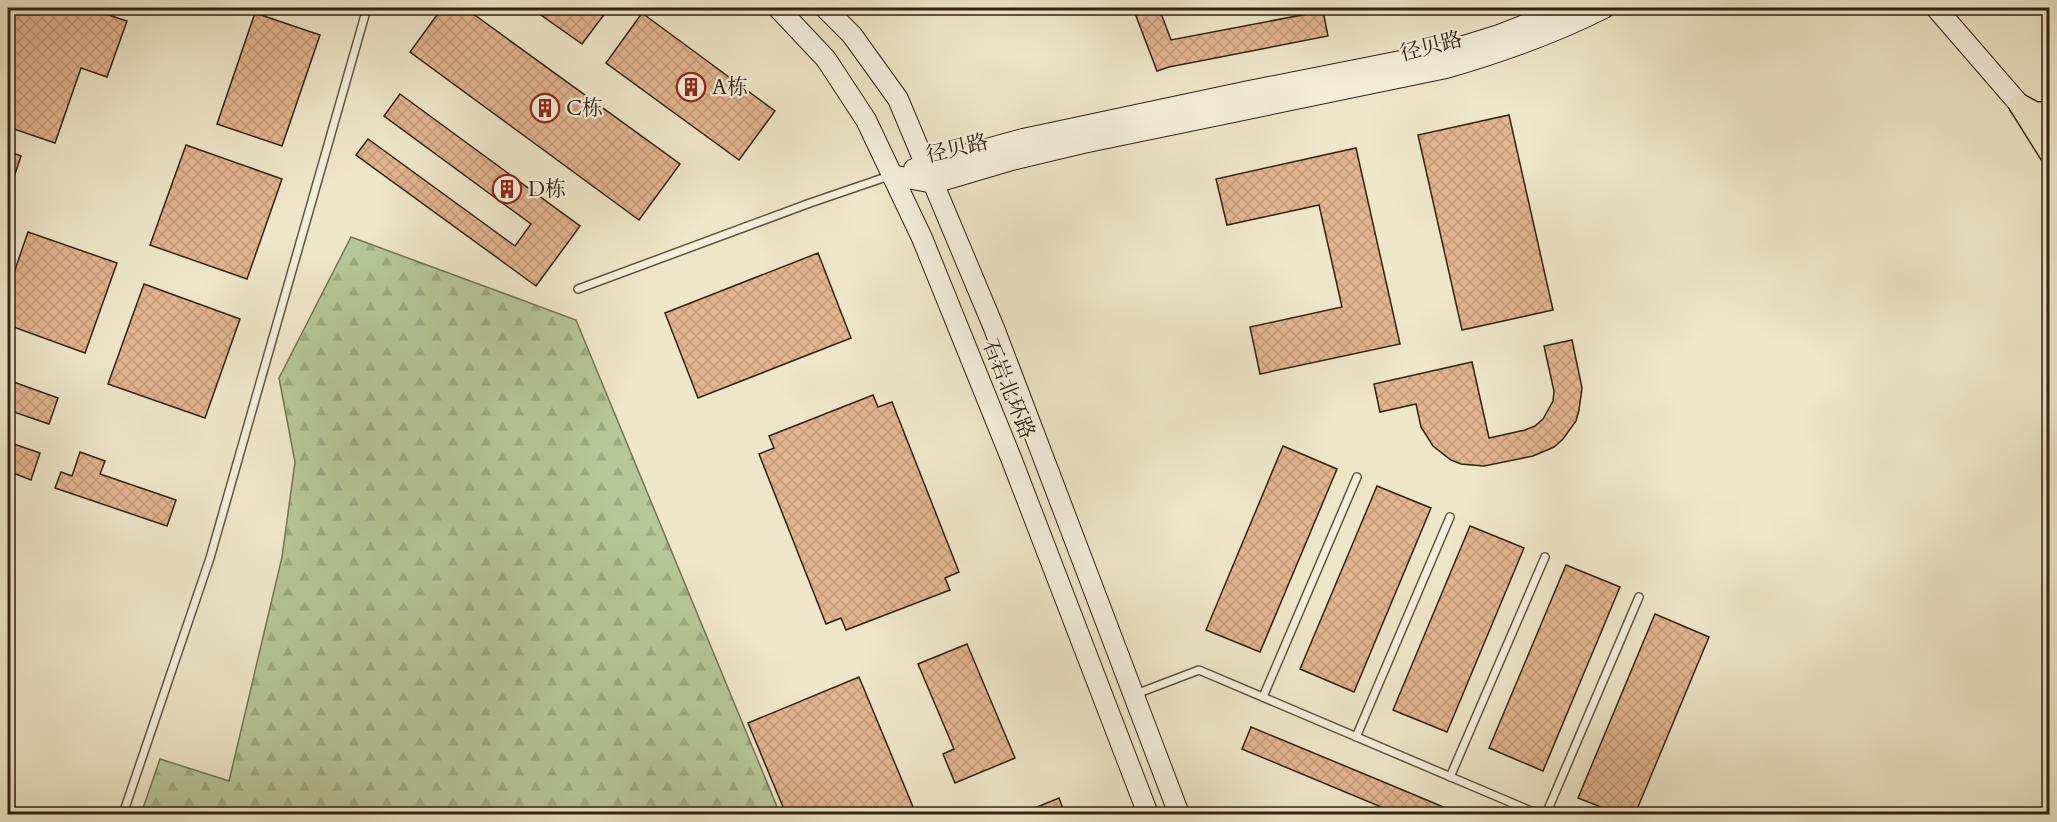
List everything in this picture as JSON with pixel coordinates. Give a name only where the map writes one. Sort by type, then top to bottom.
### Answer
[{"type":"main road","name":"石岩北环路","points":[[778,8],[826,59],[866,120],[922,238],[1007,447],[1148,814]]},
{"type":"main road","name":"石岩北环路","points":[[825,8],[852,35],[898,99],[994,328],[1179,814]]},
{"type":"main road","name":"径贝路","points":[[930,175],[1023,139],[1441,53],[1499,35],[1569,8]]},
{"type":"main road","name":"径贝路","points":[[891,176],[930,175],[1012,160],[1083,143],[1446,68],[1533,40],[1604,8]]},
{"type":"main road","points":[[1936,8],[2020,105],[2049,153]]},
{"type":"main road","points":[[2020,105],[2036,113],[2049,113]]},
{"type":"lane","points":[[123,814],[210,558],[367,8]]},
{"type":"lane","points":[[578,289],[810,203],[891,176]]},
{"type":"lane","points":[[1263,697],[1357,477]]},
{"type":"lane","points":[[1356,737],[1450,517]]},
{"type":"lane","points":[[1450,777],[1545,556]]},
{"type":"lane","points":[[1546,814],[1639,597]]},
{"type":"lane","points":[[1134,695],[1199,670],[1538,814]]},
{"type":"green space","points":[[351,237],[576,320],[780,814],[141,814],[160,759],[229,781],[282,557],[295,462],[279,378]]},
{"type":"building","points":[[8,8],[87,8],[127,21],[107,77],[81,68],[55,143],[8,127]]},
{"type":"building","name":"C栋","points":[[442,8],[465,8],[680,164],[639,220],[410,52]]},
{"type":"building","points":[[531,8],[609,8],[582,44]]},
{"type":"building","points":[[1133,8],[1159,8],[1171,40],[1323,11],[1328,36],[1157,71]]},
{"type":"building","points":[[255,13],[320,35],[282,146],[217,124]]},
{"type":"building","name":"A栋","points":[[642,13],[775,111],[739,160],[606,63]]},
{"type":"building","name":"D栋","points":[[400,94],[580,226],[536,286],[356,155],[368,139],[515,246],[531,224],[384,116]]},
{"type":"building","points":[[1509,115],[1553,310],[1462,330],[1418,135]]},
{"type":"building","points":[[186,145],[282,179],[247,279],[150,245]]},
{"type":"building","points":[[1356,148],[1400,344],[1260,374],[1250,327],[1342,307],[1319,205],[1227,225],[1216,179]]},
{"type":"building","points":[[8,151],[21,156],[10,189],[8,189]]},
{"type":"building","points":[[28,232],[117,263],[85,353],[8,325],[8,290]]},
{"type":"building","points":[[818,253],[851,338],[698,398],[665,313]]},
{"type":"building","points":[[144,284],[240,319],[205,418],[108,384]]},
{"type":"building","points":[[1572,340],[1582,388],[1576,421],[1554,447],[1533,456],[1484,466],[1461,464],[1451,460],[1433,446],[1421,427],[1416,404],[1380,412],[1374,384],[1472,362],[1489,438],[1525,430],[1535,426],[1543,419],[1553,401],[1554,391],[1544,346]]},
{"type":"building","points":[[8,380],[58,398],[49,424],[8,410]]},
{"type":"building","points":[[873,395],[878,407],[892,402],[959,572],[945,578],[950,590],[846,630],[841,618],[826,624],[759,454],[774,448],[769,436]]},
{"type":"building","points":[[8,442],[40,453],[31,480],[8,471]]},
{"type":"building","points":[[1283,446],[1337,469],[1260,652],[1206,630]]},
{"type":"building","points":[[80,452],[105,461],[100,474],[176,500],[167,526],[55,488],[61,472],[72,476]]},
{"type":"building","points":[[1377,486],[1431,508],[1354,692],[1300,669]]},
{"type":"building","points":[[1470,526],[1524,548],[1447,732],[1393,710]]},
{"type":"building","points":[[1566,565],[1620,587],[1543,771],[1489,748]]},
{"type":"building","points":[[1655,614],[1709,637],[1635,814],[1619,814],[1578,798]]},
{"type":"building","points":[[967,644],[1015,758],[955,783],[943,754],[954,749],[918,664]]},
{"type":"building","points":[[859,677],[916,814],[786,814],[748,723]]},
{"type":"building","points":[[1251,727],[1460,814],[1398,814],[1242,749]]},
{"type":"building","points":[[1059,798],[1065,814],[1020,814]]},
{"type":"place","name":"A栋","points":[[691,87]]},
{"type":"place","name":"C栋","points":[[545,108]]},
{"type":"place","name":"D栋","points":[[507,189]]}]
